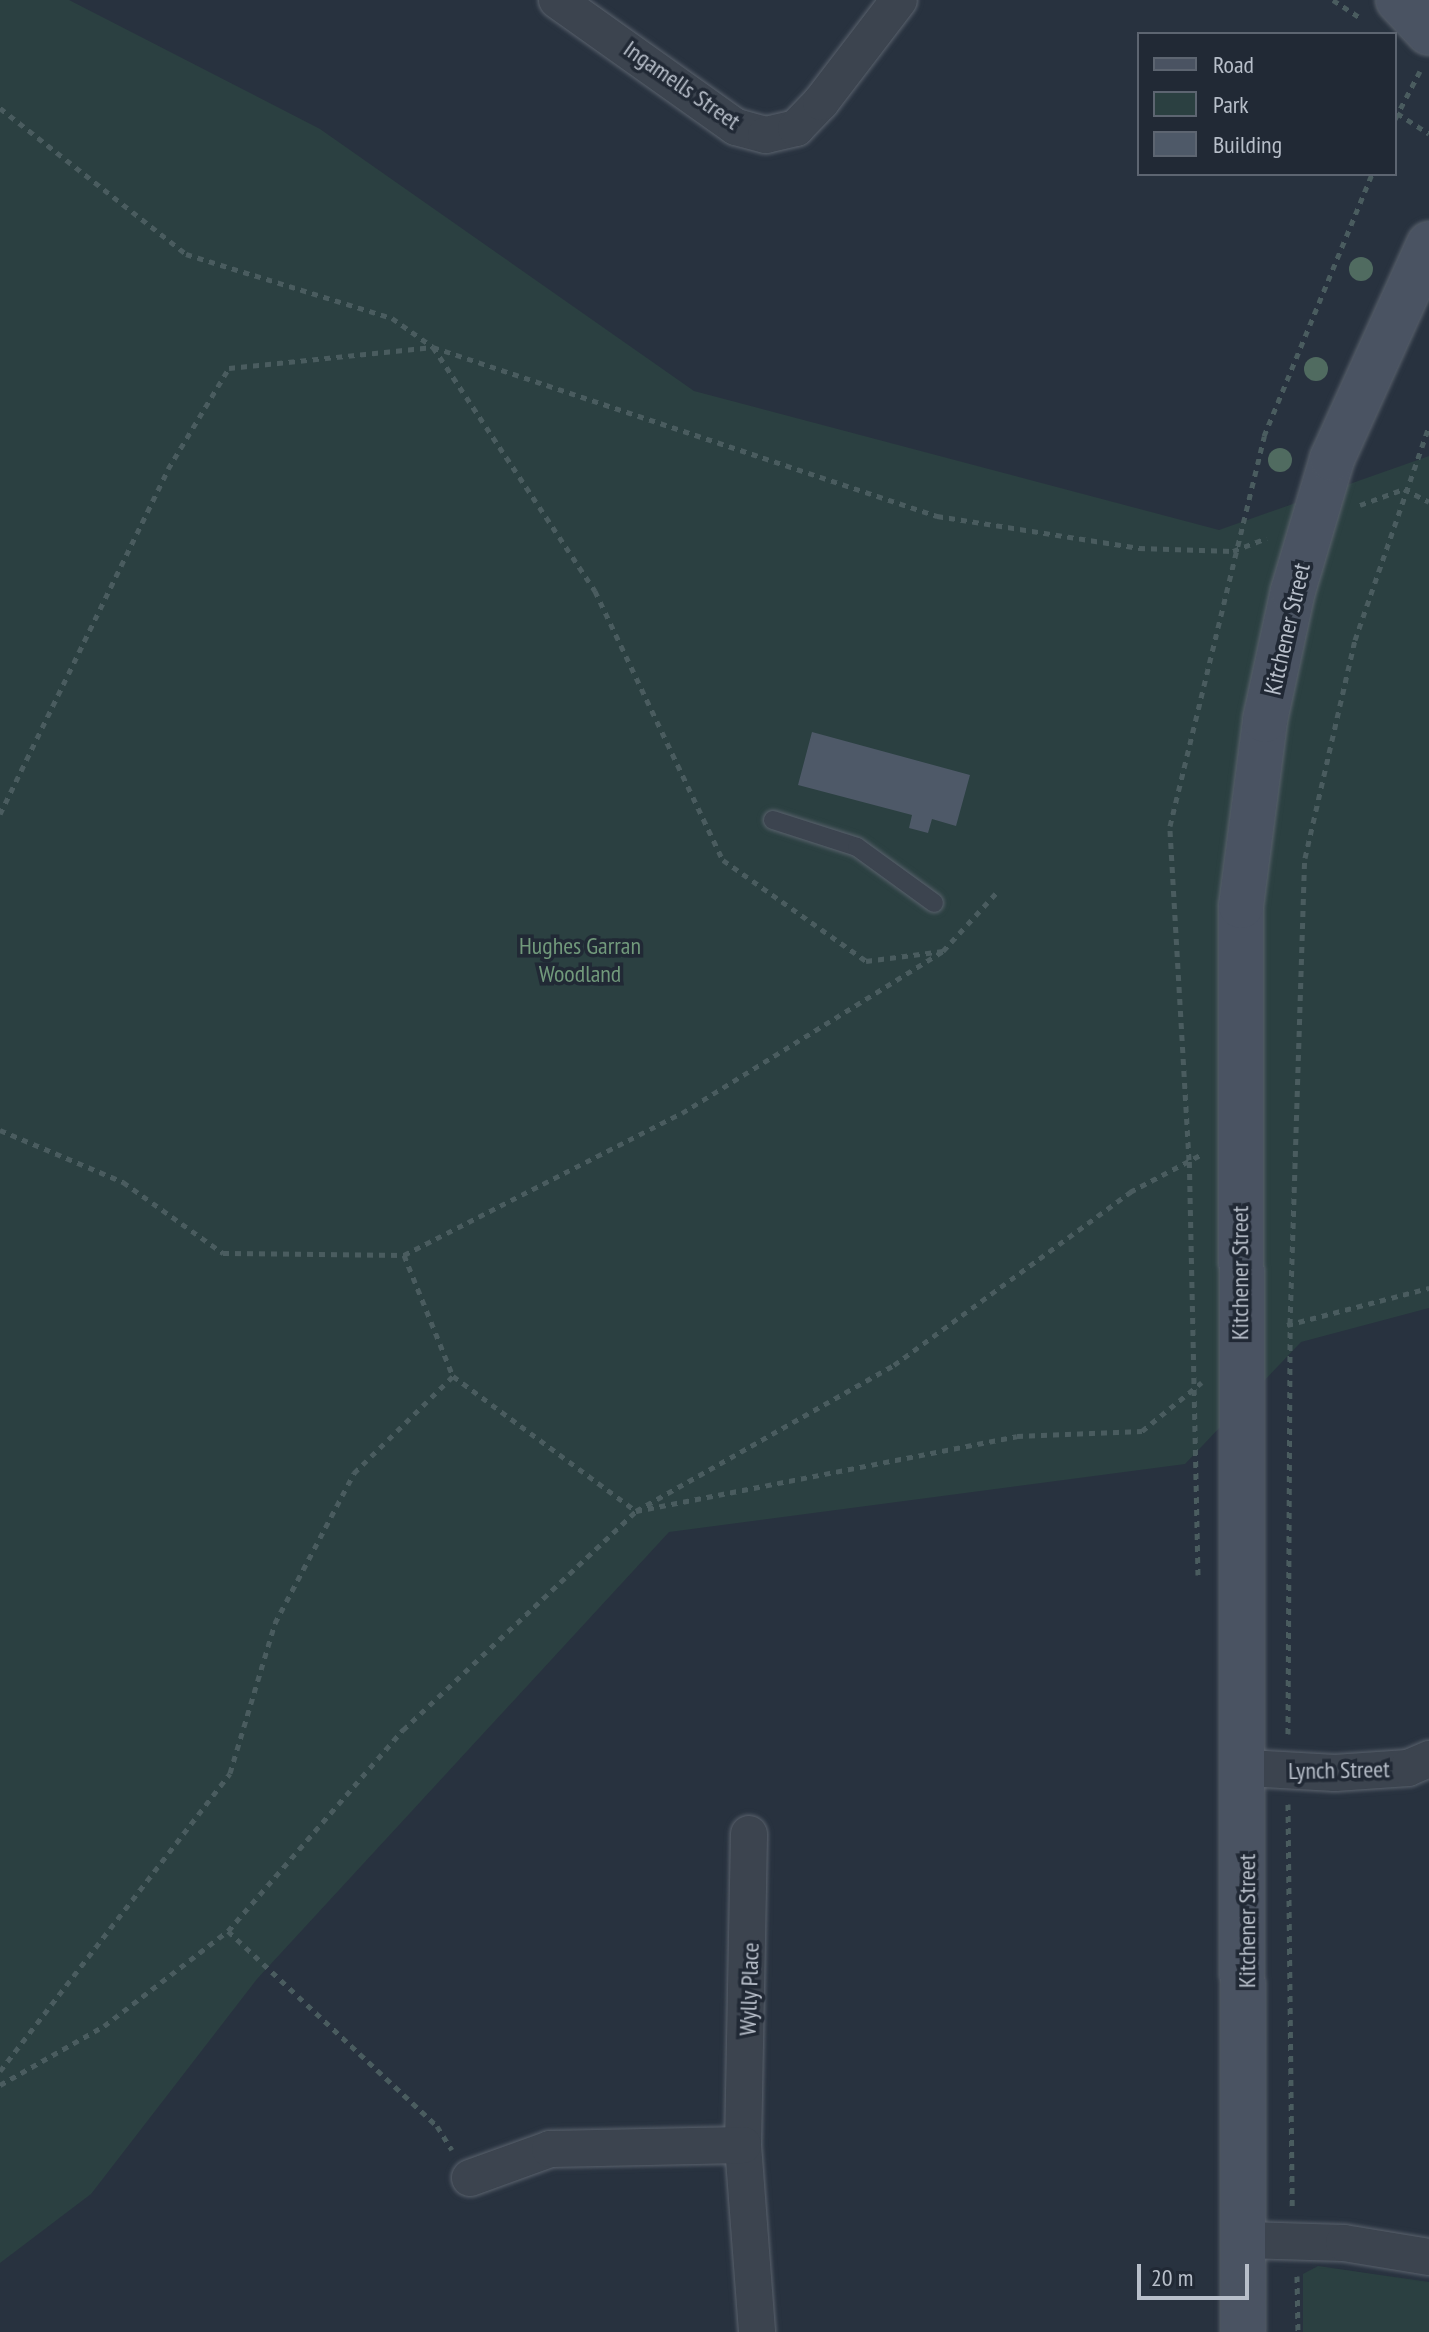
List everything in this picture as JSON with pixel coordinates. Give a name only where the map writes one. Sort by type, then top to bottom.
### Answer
[{"type":"street","name":"Ingamells Street","points":[[557,0],[736,127],[766,135],[796,128],[821,102],[899,0]]},
{"type":"street","points":[[1398,0],[1425,51]]},
{"type":"street","name":"Kitchener Street","points":[[1243,2332],[1267,1770],[1240,1355],[1239,1136],[1247,851],[1265,720],[1332,459],[1429,244]]},
{"type":"street","name":"Lynch Street","points":[[1267,1770],[1408,1768],[1429,1759]]},
{"type":"street","name":"Wylly Place","points":[[749,1834],[743,2145],[757,2332]]},
{"type":"street","points":[[470,2178],[550,2149],[743,2145]]},
{"type":"street","points":[[1246,2240],[1344,2243],[1429,2257]]},
{"type":"lane","points":[[773,820],[857,847],[934,903]]},
{"type":"path","points":[[1397,114],[1425,51]]},
{"type":"path","points":[[0,108],[186,254],[392,318],[433,347],[937,516],[1139,548],[1233,551],[1404,489],[1429,502]]},
{"type":"path","points":[[1397,117],[1429,134]]},
{"type":"path","points":[[1192,1390],[1189,1160],[1170,826],[1233,551],[1264,436],[1371,176]]},
{"type":"path","points":[[0,814],[168,469],[229,368],[433,347]]},
{"type":"path","points":[[433,347],[595,591],[723,860],[866,961],[943,951]]},
{"type":"path","points":[[1292,2208],[1267,1770],[1290,1324],[1305,858],[1355,640],[1404,489],[1429,426]]},
{"type":"path","points":[[0,1130],[123,1182],[223,1253],[404,1255],[682,1113],[943,951],[998,891]]},
{"type":"path","points":[[0,2085],[104,2026],[228,1931],[403,1730],[636,1511],[894,1365],[1130,1192],[1239,1136]]},
{"type":"path","points":[[404,1255],[453,1376],[636,1511],[1017,1436],[1142,1431],[1240,1355],[1290,1324],[1429,1288]]},
{"type":"path","points":[[0,2071],[230,1773],[275,1623],[354,1473],[453,1376]]},
{"type":"path","points":[[228,1931],[437,2126],[470,2178]]},
{"type":"path","points":[[1297,2279],[1298,2332]]},
{"type":"green space","name":"Hughes Garran Woodland","points":[[0,0],[69,0],[320,129],[694,391],[1219,530],[1429,456],[1429,1308],[1301,1342],[1185,1464],[669,1532],[257,1979],[91,2194],[0,2263]]},
{"type":"green space","points":[[1318,2266],[1429,2282],[1429,2332],[1303,2332],[1303,2274]]},
{"type":"building","points":[[812,732],[970,775],[956,826],[932,819],[928,833],[909,828],[912,815],[798,785]]}]
